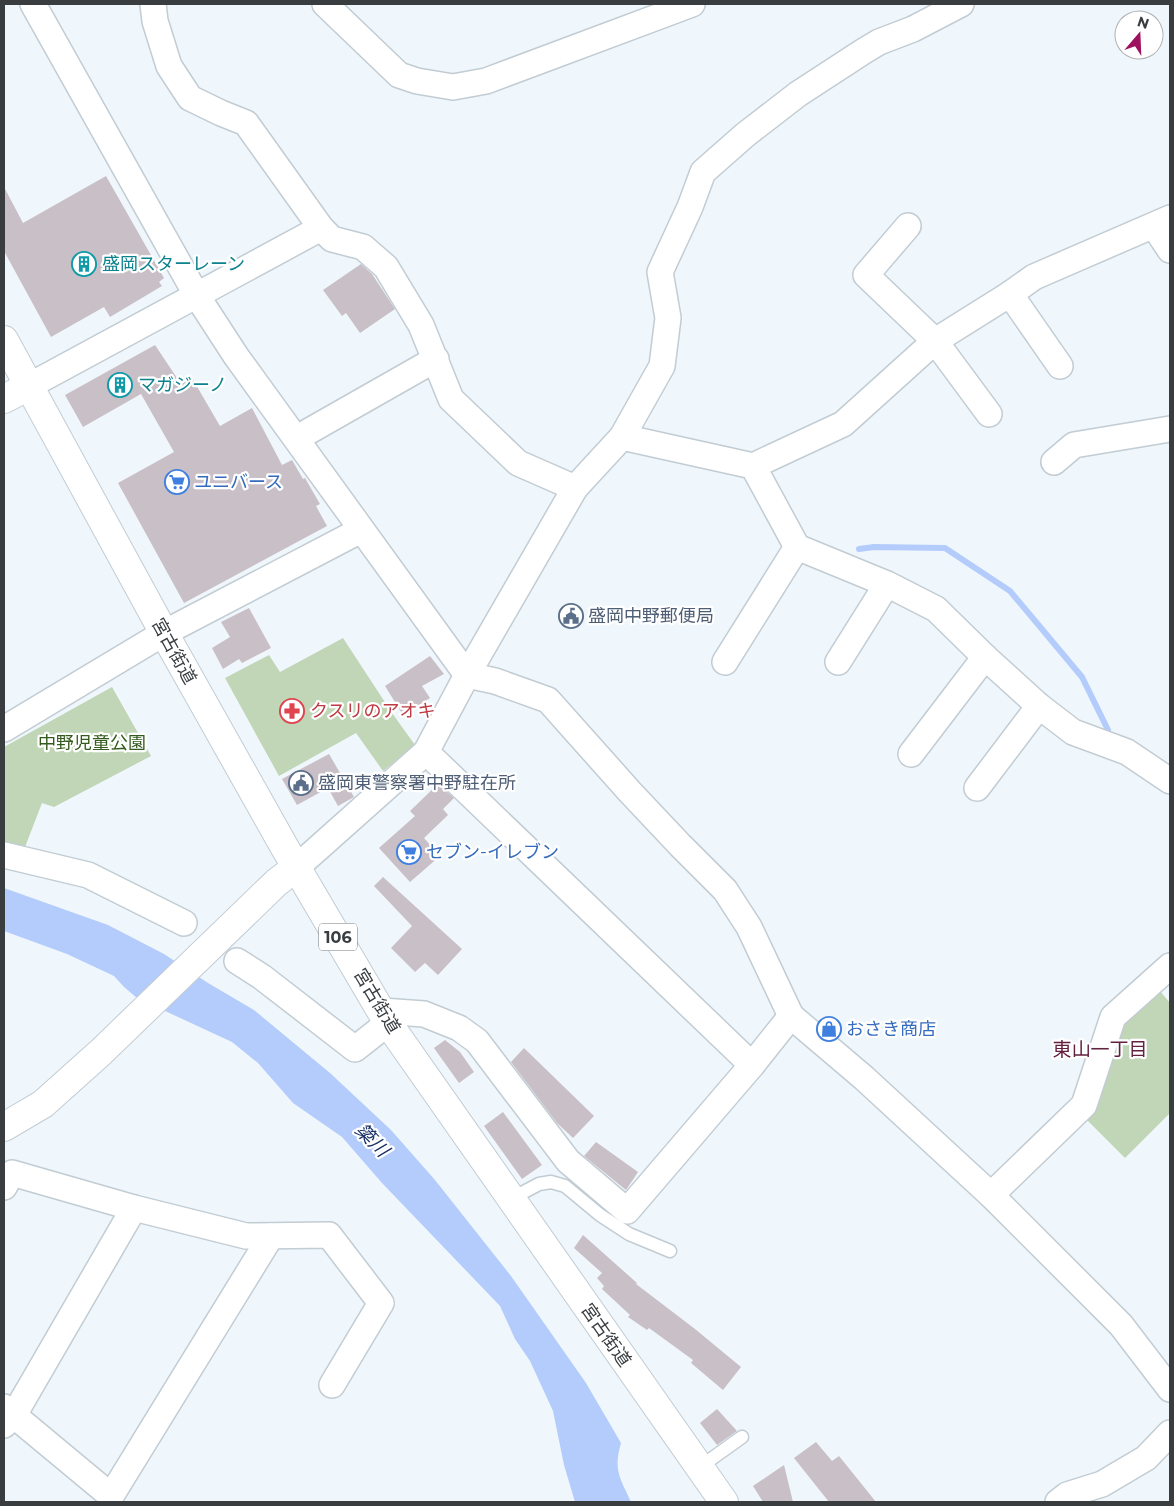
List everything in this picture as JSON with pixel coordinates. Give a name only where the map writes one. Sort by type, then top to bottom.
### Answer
[{"type":"main road","name":"宮古街道","points":[[4,340],[164,633],[385,1017],[511,1201],[724,1502]]},
{"type":"main road","points":[[4,399],[29,386]]},
{"type":"main road","points":[[4,1127],[43,1104],[101,1052],[278,882],[297,867]]},
{"type":"street","points":[[33,4],[197,296],[236,356],[297,438],[360,530],[467,675],[495,681],[548,700],[680,846],[725,890],[749,927],[791,1016],[864,1078],[991,1195],[1121,1324],[1170,1389]]},
{"type":"street","points":[[153,4],[155,21],[169,66],[190,98],[246,123],[321,228],[332,239],[364,247],[386,267],[421,325],[451,399],[518,463],[576,488]]},
{"type":"street","points":[[324,4],[399,75],[418,81],[453,87],[486,81],[692,4]]},
{"type":"street","points":[[297,867],[426,752],[467,675],[576,488],[622,437],[662,366],[668,318],[660,272],[690,207],[703,172],[745,135],[798,94],[856,56],[879,42],[913,29],[961,4]]},
{"type":"street","points":[[622,437],[753,466],[843,424],[935,341],[1034,277],[1162,222],[1170,250]]},
{"type":"street","points":[[908,226],[866,275],[935,341],[989,414]]},
{"type":"street","points":[[29,386],[321,228]]},
{"type":"street","points":[[1010,294],[1060,366]]},
{"type":"street","points":[[297,438],[436,359]]},
{"type":"street","points":[[1054,462],[1074,445],[1170,430]]},
{"type":"street","points":[[753,466],[797,547],[887,584],[936,610],[985,658],[1039,706],[1073,732],[1127,752],[1170,781]]},
{"type":"street","points":[[4,729],[164,633],[360,530]]},
{"type":"street","points":[[726,662],[797,547]]},
{"type":"street","points":[[838,662],[887,584]]},
{"type":"street","points":[[912,754],[985,658]]},
{"type":"street","points":[[977,788],[1039,706]]},
{"type":"street","points":[[426,752],[752,1065]]},
{"type":"street","points":[[4,855],[88,875],[184,923]]},
{"type":"street","points":[[238,961],[262,977],[355,1049],[385,1017],[424,1014],[459,1028],[477,1041],[568,1161],[627,1211],[752,1065],[791,1016]]},
{"type":"street","points":[[991,1195],[1084,1105],[1114,1017],[1170,966]]},
{"type":"street","points":[[4,1187],[12,1173],[134,1208],[246,1236],[329,1235],[381,1303],[332,1385]]},
{"type":"street","points":[[134,1208],[7,1416],[111,1496],[270,1236]]},
{"type":"street","points":[[1058,1502],[1067,1495],[1102,1484],[1146,1458],[1170,1433]]},
{"type":"lane","points":[[511,1201],[539,1184],[551,1182],[565,1186],[600,1215],[628,1234],[670,1251]]},
{"type":"lane","points":[[700,1467],[742,1438]]},
{"type":"green space","points":[[343,638],[415,745],[383,771],[356,733],[279,776],[225,678],[269,655],[280,672]]},
{"type":"green space","name":"中野児童公園","points":[[112,687],[151,756],[54,807],[42,803],[25,847],[4,843],[4,747]]},
{"type":"green space","points":[[1160,991],[1170,1003],[1170,1113],[1125,1158],[1084,1117],[1123,1023]]},
{"type":"water","name":"簗川","points":[[4,888],[108,925],[164,954],[254,1010],[330,1073],[391,1130],[435,1180],[511,1276],[586,1383],[621,1443],[618,1460],[619,1474],[631,1502],[575,1502],[564,1465],[553,1411],[530,1361],[515,1339],[500,1306],[382,1183],[342,1137],[293,1103],[258,1063],[232,1042],[137,998],[114,976],[67,954],[4,931]]},
{"type":"building","name":"盛岡スターレーン","points":[[106,176],[164,278],[159,282],[162,286],[110,317],[104,307],[51,337],[4,251],[4,187],[23,223]]},
{"type":"building","points":[[361,264],[372,274],[395,309],[360,333],[346,313],[342,316],[323,290]]},
{"type":"building","points":[[155,345],[181,384],[192,378],[220,426],[252,408],[282,465],[292,460],[303,479],[305,478],[320,504],[316,506],[327,526],[184,603],[118,483],[174,452],[141,394],[83,427],[65,395]]},
{"type":"building","points":[[249,608],[271,648],[242,663],[239,659],[223,669],[212,648],[230,637],[221,622]]},
{"type":"building","points":[[430,656],[444,674],[422,686],[430,698],[403,715],[385,686]]},
{"type":"building","name":"盛岡東警察署中野駐在所","points":[[329,754],[354,797],[338,806],[328,788],[297,805],[282,779]]},
{"type":"building","name":"セブン-イレブン","points":[[438,784],[454,798],[443,809],[448,815],[424,838],[440,856],[410,882],[379,848],[415,816],[410,811]]},
{"type":"building","points":[[383,877],[462,949],[438,975],[425,963],[415,972],[391,948],[412,926],[374,886]]},
{"type":"building","points":[[445,1040],[460,1052],[474,1072],[459,1083],[434,1048]]},
{"type":"building","points":[[524,1048],[594,1116],[573,1138],[557,1123],[511,1062]]},
{"type":"building","points":[[503,1112],[542,1165],[522,1179],[484,1126]]},
{"type":"building","points":[[596,1142],[638,1172],[626,1190],[584,1156]]},
{"type":"building","points":[[583,1235],[636,1284],[741,1367],[723,1390],[691,1363],[693,1360],[649,1328],[647,1330],[628,1317],[630,1315],[602,1289],[604,1286],[597,1278],[602,1273],[574,1248]]},
{"type":"building","points":[[717,1409],[737,1431],[717,1445],[700,1423]]},
{"type":"building","points":[[816,1442],[832,1461],[839,1456],[876,1502],[829,1502],[794,1458]]},
{"type":"building","points":[[784,1465],[793,1502],[763,1502],[753,1486]]},
{"type":"waterway","points":[[859,549],[874,547],[945,548],[1010,591],[1082,677],[1108,730]]},
{"type":"place","name":"盛岡スターレーン","points":[[84,264]]},
{"type":"place","name":"マガジーノ","points":[[120,385]]},
{"type":"place","name":"ユニバース","points":[[177,482]]},
{"type":"place","name":"盛岡中野郵便局","points":[[571,616]]},
{"type":"place","name":"クスリのアオキ","points":[[292,711]]},
{"type":"place","name":"盛岡東警察署中野駐在所","points":[[301,783]]},
{"type":"place","name":"セブン-イレブン","points":[[409,852]]},
{"type":"place","name":"おさき商店","points":[[829,1029]]},
{"type":"district","name":"東山一丁目","points":[[1100,1049]]}]
